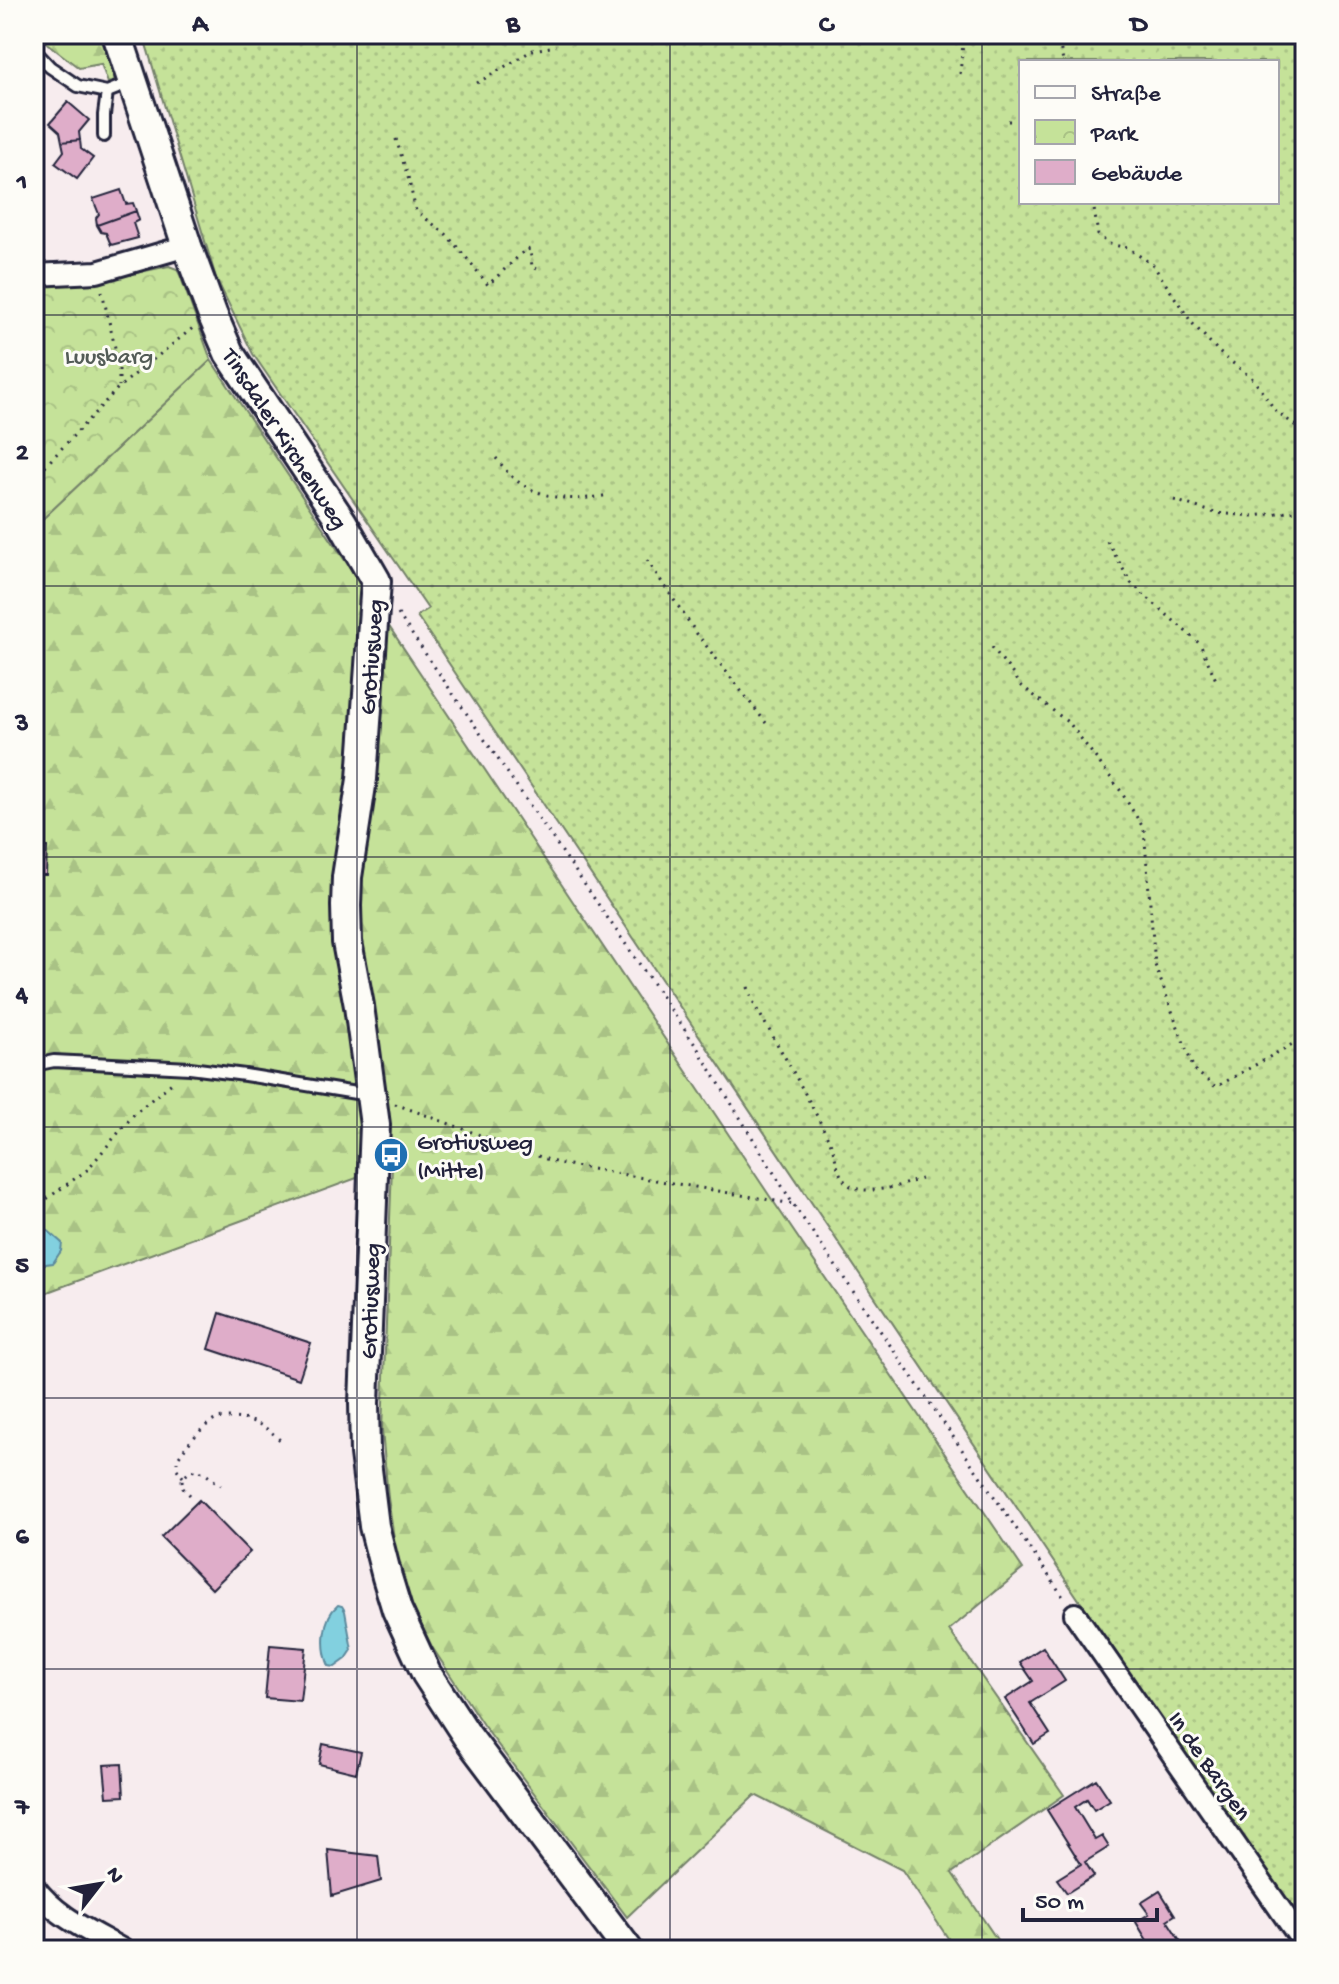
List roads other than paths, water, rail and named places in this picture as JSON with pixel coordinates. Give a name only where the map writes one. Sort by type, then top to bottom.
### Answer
[{"type":"street","name":"Tinsdaler Kirchenweg","points":[[117,34],[120,87],[229,353],[342,522],[376,581]]},
{"type":"street","points":[[34,275],[97,272],[187,246]]},
{"type":"street","name":"Grotiusweg","points":[[376,581],[362,779],[347,877],[346,906],[347,942],[375,1125],[364,1403],[365,1453],[374,1526],[397,1610],[426,1673],[467,1736],[628,1950]]},
{"type":"street","name":"In de Bargen","points":[[1075,1614],[1305,1945]]},
{"type":"street","points":[[34,1887],[46,1902],[77,1924],[123,1950]]},
{"type":"lane","points":[[34,50],[50,67],[78,86],[120,87],[104,115],[104,136]]},
{"type":"lane","points":[[34,1065],[54,1061],[190,1068],[370,1095]]},
{"type":"water","points":[[34,1227],[45,1228],[62,1243],[53,1263],[34,1263]]},
{"type":"water","points":[[338,1605],[345,1611],[352,1650],[335,1667],[329,1666],[326,1659],[324,1634],[329,1617]]},
{"type":"place","name":"Grotiusweg (Mitte)","points":[[391,1155]]},
{"type":"park label","name":"Luusbarg","points":[[109,355]]}]
